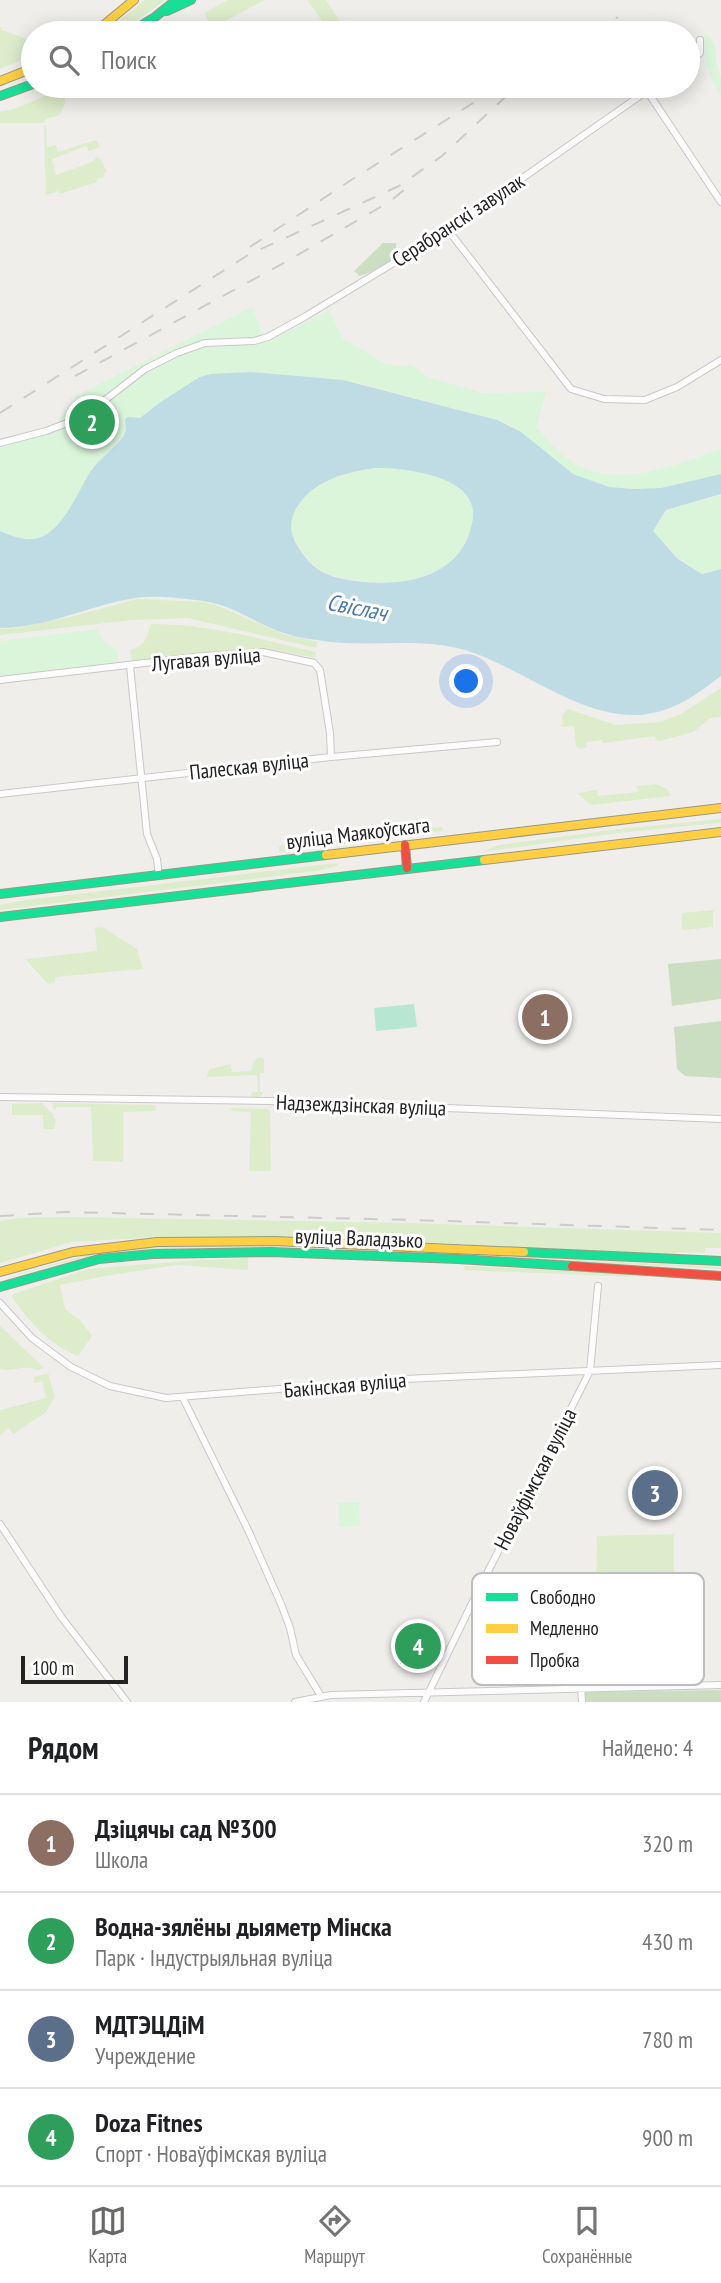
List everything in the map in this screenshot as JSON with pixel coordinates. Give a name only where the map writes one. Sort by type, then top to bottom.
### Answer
[{"type":"main road","points":[[109,21],[134,0]]},
{"type":"main road","points":[[155,18],[176,0]]},
{"type":"main road","points":[[150,21],[191,0]]},
{"type":"main road","points":[[0,81],[21,73]]},
{"type":"main road","points":[[0,96],[21,88]]},
{"type":"main road","name":"вуліца Маякоўскага","points":[[0,894],[721,808]]},
{"type":"main road","name":"вуліца Маякоўскага","points":[[0,917],[721,832]]},
{"type":"main road","points":[[405,845],[407,868]]},
{"type":"main road","name":"вуліца Валадзько","points":[[0,1272],[73,1252],[157,1242],[274,1241],[721,1261]]},
{"type":"main road","name":"вуліца Валадзько","points":[[0,1287],[99,1259],[198,1253],[271,1252],[458,1259],[721,1276]]},
{"type":"street","points":[[700,40],[700,53]]},
{"type":"street","name":"Серабранскі завулак","points":[[0,443],[47,431],[83,417],[145,369],[197,345],[254,341],[268,337],[448,230],[637,98]]},
{"type":"street","points":[[652,98],[721,202]]},
{"type":"street","points":[[448,230],[571,388],[604,399],[645,400],[677,387],[721,360]]},
{"type":"street","name":"Лугавая вуліца","points":[[0,680],[204,656],[263,652],[314,663],[320,670],[331,757]]},
{"type":"street","points":[[130,666],[148,834],[157,859],[159,876]]},
{"type":"street","name":"Палеская вуліца","points":[[0,794],[331,757],[497,742]]},
{"type":"street","name":"Надзеждзінская вуліца","points":[[0,1097],[268,1101],[721,1119]]},
{"type":"street","name":"Новаўфімская вуліца","points":[[486,1573],[590,1371],[598,1286]]},
{"type":"street","name":"Бакінская вуліца","points":[[0,1303],[32,1338],[77,1370],[110,1386],[166,1398],[404,1379],[721,1365]]},
{"type":"street","points":[[183,1398],[249,1531],[281,1604],[296,1655],[321,1696]]},
{"type":"street","points":[[0,1524],[62,1618],[127,1702]]},
{"type":"street","name":"Новаўфімская вуліца","points":[[424,1702],[472,1601]]},
{"type":"street","points":[[295,1702],[321,1696],[582,1686],[721,1685]]},
{"type":"street","points":[[582,1686],[582,1702]]},
{"type":"green space","points":[[145,0],[165,0],[136,21],[118,21]]},
{"type":"green space","points":[[228,0],[265,0],[225,21],[208,21],[204,13]]},
{"type":"green space","points":[[307,0],[326,0],[340,21],[322,21]]},
{"type":"green space","points":[[0,26],[2,30],[21,37],[21,60],[0,69]]},
{"type":"green space","points":[[705,32],[715,43],[721,96],[707,65]]},
{"type":"green space","points":[[40,98],[65,98],[59,115],[46,119],[44,123],[0,123],[0,112]]},
{"type":"green space","points":[[44,125],[47,147],[56,145],[58,152],[96,140],[100,147],[89,151],[86,146],[52,159],[56,175],[92,162],[97,157],[107,172],[103,173],[105,177],[60,194],[59,191],[46,195]]},
{"type":"green space","points":[[383,243],[396,243],[394,256],[390,261],[360,276],[354,271]]},
{"type":"green space","points":[[252,307],[266,343],[329,310],[342,338],[385,364],[413,366],[428,377],[483,393],[546,392],[536,428],[568,459],[590,470],[628,475],[647,472],[721,449],[721,474],[645,490],[609,487],[573,474],[510,425],[497,420],[358,383],[251,372],[204,376],[162,401],[140,418],[125,419],[124,436],[97,464],[64,516],[50,532],[32,539],[0,531],[0,446],[58,430],[58,420],[76,398]]},
{"type":"green space","points":[[375,468],[421,472],[452,483],[463,492],[471,504],[473,524],[458,553],[447,564],[419,578],[371,582],[328,574],[311,563],[293,538],[291,522],[297,507],[312,490],[331,479]]},
{"type":"green space","points":[[721,495],[721,569],[701,573],[679,558],[653,531],[667,510]]},
{"type":"green space","points":[[137,599],[204,602],[283,634],[318,642],[316,648],[188,618],[133,620],[0,635],[0,629],[18,628],[74,616]]},
{"type":"green space","points":[[151,624],[234,633],[316,652],[315,658],[264,648],[132,663],[130,650],[142,644]]},
{"type":"green space","points":[[97,629],[104,641],[118,651],[118,662],[0,676],[0,641]]},
{"type":"green space","points":[[721,688],[721,717],[710,718],[693,732],[660,741],[656,740],[655,736],[603,743],[602,740],[587,742],[587,747],[580,749],[576,746],[574,726],[561,725],[562,715],[568,709],[616,725],[660,722],[681,714]]},
{"type":"green space","points":[[656,784],[667,789],[671,796],[591,805],[577,793],[597,790],[598,796],[638,792],[637,786]]},
{"type":"green space","points":[[721,819],[721,823],[619,833],[482,852],[498,845]]},
{"type":"green space","points":[[442,827],[444,831],[279,852],[282,845]]},
{"type":"green space","points":[[337,863],[338,866],[316,871],[0,910],[0,905],[26,900]]},
{"type":"green space","points":[[713,910],[713,927],[682,930],[682,913]]},
{"type":"green space","points":[[102,927],[137,949],[143,969],[55,977],[55,982],[48,984],[26,959],[97,951],[95,928]]},
{"type":"green space","points":[[721,959],[721,999],[672,1006],[668,964]]},
{"type":"green space","points":[[414,1004],[417,1027],[376,1031],[374,1008]]},
{"type":"green space","points":[[721,1021],[721,1078],[685,1076],[677,1069],[674,1027]]},
{"type":"green space","points":[[260,1057],[264,1059],[264,1073],[260,1073],[260,1092],[264,1092],[261,1096],[255,1098],[251,1095],[251,1092],[258,1092],[257,1075],[207,1077],[209,1069],[231,1064],[232,1072],[251,1071],[254,1061]]},
{"type":"green space","points":[[42,1103],[54,1115],[54,1129],[43,1129],[43,1115],[12,1115],[12,1104]]},
{"type":"green space","points":[[52,1103],[156,1106],[155,1111],[123,1112],[123,1162],[93,1161],[91,1107],[57,1107],[54,1110]]},
{"type":"green space","points":[[232,1108],[268,1109],[270,1112],[271,1171],[249,1171],[251,1112],[231,1111]]},
{"type":"green space","points":[[66,1217],[405,1223],[721,1233],[721,1248],[705,1248],[705,1253],[680,1252],[666,1255],[404,1241],[157,1237],[72,1242],[0,1263],[0,1221]]},
{"type":"green space","points":[[275,1245],[721,1269],[275,1246],[152,1249],[94,1255],[4,1278],[94,1253],[151,1247]]},
{"type":"green space","points":[[248,1258],[248,1270],[177,1265],[60,1285],[65,1309],[80,1320],[92,1336],[78,1356],[41,1332],[12,1297],[13,1294],[89,1269]]},
{"type":"green space","points":[[466,1266],[631,1274],[635,1277],[463,1270]]},
{"type":"green space","points":[[0,1326],[44,1368],[0,1369]]},
{"type":"green space","points":[[48,1373],[55,1397],[45,1413],[13,1434],[9,1428],[0,1436],[0,1410],[46,1398],[42,1381],[34,1383],[34,1377]]},
{"type":"green space","points":[[359,1502],[360,1526],[339,1527],[338,1503]]},
{"type":"green space","points":[[674,1534],[674,1573],[596,1573],[597,1536]]},
{"type":"green space","points":[[721,1690],[721,1702],[585,1702],[584,1692]]},
{"type":"water","name":"Свіслач","points":[[251,372],[343,380],[497,420],[521,432],[573,474],[609,487],[661,488],[721,474],[721,494],[666,510],[653,531],[678,559],[702,574],[721,569],[721,676],[688,699],[667,709],[641,715],[589,707],[465,650],[429,644],[354,643],[305,638],[282,633],[229,608],[203,601],[166,597],[138,598],[33,625],[0,628],[0,531],[32,539],[51,531],[67,513],[90,472],[124,436],[127,417],[140,418],[200,377]],"holes":[[[375,468],[405,470],[440,478],[455,485],[466,495],[473,508],[472,524],[455,557],[442,568],[410,580],[373,583],[355,581],[324,573],[312,565],[298,547],[293,537],[291,522],[304,498],[312,490],[332,479]]]},
{"type":"railway","points":[[612,21],[618,17]]},
{"type":"railway","points":[[250,247],[481,98]]},
{"type":"railway","points":[[0,413],[248,255],[399,186],[442,156],[504,98]]},
{"type":"railway","points":[[75,376],[282,264],[389,202],[404,190]]},
{"type":"railway","points":[[0,1216],[65,1212],[721,1230]]},
{"type":"traffic: fast","points":[[148,21],[176,0]]},
{"type":"traffic: fast","points":[[167,11],[191,0]]},
{"type":"traffic: fast","points":[[0,96],[21,88]]},
{"type":"traffic: fast","points":[[0,894],[326,855]]},
{"type":"traffic: fast","points":[[0,917],[484,860]]},
{"type":"traffic: fast","points":[[0,1287],[99,1259],[153,1254],[271,1252],[572,1266]]},
{"type":"traffic: fast","points":[[524,1252],[721,1261]]},
{"type":"traffic: slow","points":[[109,21],[134,0]]},
{"type":"traffic: slow","points":[[0,81],[21,73]]},
{"type":"traffic: slow","points":[[326,855],[721,808]]},
{"type":"traffic: slow","points":[[484,860],[721,832]]},
{"type":"traffic: slow","points":[[0,1272],[73,1252],[157,1242],[274,1241],[524,1252]]},
{"type":"traffic: jam","points":[[405,845],[407,868]]},
{"type":"traffic: jam","points":[[572,1266],[721,1276]]},
{"type":"place","name":"Водна-зялёны дыяметр Мінска","points":[[92,422]]},
{"type":"place","name":"Дзіцячы сад №300","points":[[545,1017]]},
{"type":"place","name":"МДТЭЦДіМ","points":[[655,1493]]},
{"type":"place","name":"Doza Fitnes","points":[[418,1646]]}]
